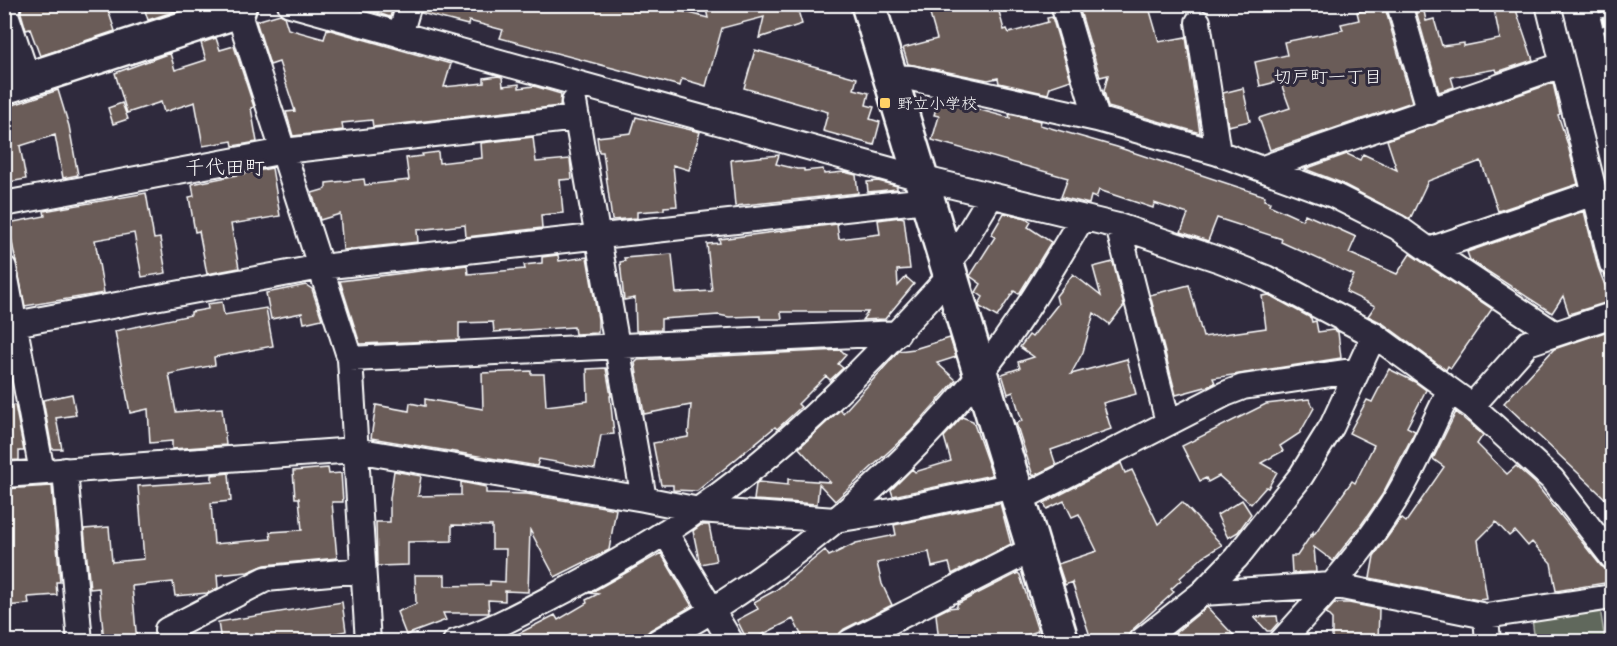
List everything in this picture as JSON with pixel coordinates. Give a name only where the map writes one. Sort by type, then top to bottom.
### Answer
[{"type":"street","points":[[8,4],[6,14],[16,83],[239,8],[350,359],[368,642]]},
{"type":"street","points":[[290,4],[571,82],[924,189],[991,196],[1118,226],[1266,278],[1374,335],[1472,406],[1552,479],[1612,557]]},
{"type":"street","points":[[400,35],[409,4]]},
{"type":"street","points":[[868,4],[1062,642]]},
{"type":"street","points":[[1064,4],[1096,119]]},
{"type":"street","points":[[1399,4],[1430,112]]},
{"type":"street","points":[[1548,4],[1612,264]]},
{"type":"street","points":[[1198,22],[1218,153]]},
{"type":"street","points":[[1263,168],[1562,65]]},
{"type":"street","points":[[890,77],[911,78],[1096,119],[1218,153],[1333,195],[1397,227],[1555,334]]},
{"type":"street","points":[[571,82],[644,499]]},
{"type":"street","points":[[4,204],[284,151],[577,118]]},
{"type":"street","points":[[10,326],[321,267],[598,236],[924,189]]},
{"type":"street","points":[[1429,250],[1594,193]]},
{"type":"street","points":[[455,642],[531,608],[601,571],[699,510],[768,456],[898,333],[957,252],[991,196]]},
{"type":"street","points":[[657,642],[712,610],[766,573],[835,520],[884,477],[936,424],[980,374],[1030,305],[1082,218]]},
{"type":"street","points":[[1118,226],[1168,422]]},
{"type":"street","points":[[4,268],[10,326],[54,471],[80,642]]},
{"type":"street","points":[[1472,406],[1528,343],[1612,315]]},
{"type":"street","points":[[350,359],[898,333]]},
{"type":"street","points":[[1140,642],[1202,593],[1236,558],[1301,476],[1332,426],[1374,335]]},
{"type":"street","points":[[4,474],[356,450],[699,510],[835,520],[1016,492],[1244,387],[1358,370]]},
{"type":"street","points":[[1281,642],[1357,555],[1385,516],[1412,468],[1450,390]]},
{"type":"street","points":[[665,532],[731,642]]},
{"type":"street","points":[[850,642],[1033,549]]},
{"type":"street","points":[[168,642],[167,630],[267,579],[362,570]]},
{"type":"street","points":[[1202,593],[1332,585],[1486,616],[1612,597]]},
{"type":"street","points":[[1486,616],[1488,642]]},
{"type":"green space","points":[[1600,608],[1605,641],[1535,641],[1532,619]]},
{"type":"building","points":[[22,4],[106,4],[115,31],[40,56],[30,29],[26,30],[21,13]]},
{"type":"building","points":[[143,4],[197,4],[148,20]]},
{"type":"building","points":[[350,4],[394,4],[390,17]]},
{"type":"building","points":[[423,4],[655,4],[708,18],[705,4],[796,4],[802,24],[759,38],[764,17],[722,28],[706,86],[682,79],[680,86],[500,38],[503,30],[469,21],[468,25],[421,13]]},
{"type":"building","points":[[927,4],[997,4],[1004,30],[1007,29],[1009,33],[1048,22],[1047,18],[1052,17],[1071,80],[1050,87],[1048,94],[999,83],[998,78],[988,80],[908,64],[903,48],[937,39]]},
{"type":"building","points":[[1078,4],[1148,4],[1159,42],[1186,37],[1200,133],[1108,107],[1104,91],[1108,75],[1100,77]]},
{"type":"building","points":[[1493,4],[1514,4],[1533,60],[1497,72],[1496,69],[1451,77],[1454,87],[1439,92],[1415,7],[1423,6],[1426,21],[1434,19],[1442,46],[1464,43],[1464,46],[1500,39]]},
{"type":"building","points":[[1380,7],[1381,12],[1386,11],[1412,102],[1270,150],[1259,118],[1290,108],[1280,81],[1260,86],[1255,62],[1287,55],[1284,42],[1343,30],[1341,24],[1359,20],[1357,12]]},
{"type":"building","points":[[280,14],[284,16],[288,29],[324,39],[327,29],[451,64],[444,87],[484,83],[484,78],[498,76],[502,77],[503,86],[519,84],[519,88],[534,86],[561,94],[560,106],[373,127],[372,120],[342,123],[343,130],[293,136],[286,112],[295,111],[279,62],[270,65],[256,21]]},
{"type":"building","points":[[216,38],[220,50],[234,46],[254,107],[251,108],[257,142],[233,146],[232,141],[203,146],[195,102],[164,112],[161,102],[127,113],[115,73],[170,53],[175,70],[206,60],[201,43]]},
{"type":"building","points":[[755,50],[857,78],[854,89],[869,93],[866,105],[874,107],[870,119],[880,122],[874,145],[823,131],[828,112],[744,88]]},
{"type":"building","points":[[1553,83],[1560,114],[1558,115],[1578,184],[1498,211],[1481,161],[1428,181],[1410,219],[1339,182],[1305,169],[1347,154],[1360,160],[1363,154],[1397,170],[1387,140]]},
{"type":"building","points":[[1243,88],[1250,121],[1228,126],[1223,93]]},
{"type":"building","points":[[58,90],[69,126],[78,175],[63,178],[55,135],[20,146],[26,179],[4,183],[4,108]]},
{"type":"building","points":[[939,99],[1010,118],[1009,114],[1041,121],[1040,125],[1117,147],[1265,196],[1264,200],[1270,202],[1269,205],[1302,220],[1305,214],[1356,237],[1349,253],[1397,274],[1410,254],[1492,309],[1451,368],[1448,366],[1446,370],[1382,323],[1368,316],[1375,306],[1346,292],[1354,275],[1281,242],[1282,239],[1217,218],[1208,241],[1181,232],[1188,214],[1154,203],[1153,208],[1099,190],[1096,198],[1091,196],[1089,204],[1061,197],[1068,178],[932,140],[939,116],[934,115]]},
{"type":"building","points":[[122,103],[128,119],[113,124],[108,108]]},
{"type":"building","points":[[636,117],[700,132],[689,170],[673,165],[677,206],[664,207],[664,210],[637,212],[637,218],[612,220],[603,152],[599,152],[597,137],[631,133]]},
{"type":"building","points":[[533,137],[536,162],[570,159],[572,179],[560,180],[563,213],[541,215],[542,228],[466,237],[465,225],[417,230],[418,242],[343,250],[340,214],[320,220],[312,193],[326,189],[326,183],[364,179],[365,185],[409,180],[406,158],[438,152],[439,163],[482,158],[481,143]]},
{"type":"building","points":[[779,155],[776,164],[804,169],[804,171],[823,169],[824,174],[844,172],[856,175],[858,193],[735,206],[731,160]]},
{"type":"building","points":[[272,168],[280,216],[231,224],[239,268],[207,274],[199,231],[195,232],[189,197],[194,196],[192,184]]},
{"type":"building","points":[[878,181],[897,186],[897,189],[868,192],[867,182]]},
{"type":"building","points":[[146,193],[154,239],[160,238],[166,273],[142,277],[134,233],[95,240],[104,293],[25,306],[8,223],[45,216],[44,211]]},
{"type":"building","points":[[1584,211],[1598,267],[1611,301],[1569,314],[1563,296],[1552,313],[1470,260],[1467,252]]},
{"type":"building","points":[[1004,213],[1026,218],[1031,222],[1028,227],[1051,242],[1019,294],[1014,291],[997,317],[980,307],[979,304],[983,297],[976,292],[981,284],[970,276],[995,237],[991,235]]},
{"type":"building","points":[[904,218],[910,269],[897,270],[898,286],[906,277],[914,284],[885,319],[862,320],[868,312],[781,312],[782,319],[719,315],[661,319],[661,330],[636,331],[635,298],[624,300],[620,262],[625,261],[624,258],[672,254],[676,293],[712,291],[707,244],[720,243],[719,239],[837,224],[839,239],[880,234],[878,220]]},
{"type":"building","points":[[558,255],[559,261],[587,257],[598,319],[598,333],[575,334],[574,327],[494,332],[493,322],[459,323],[459,340],[360,344],[340,281],[467,265],[468,274],[525,269],[524,265],[542,263],[542,257]]},
{"type":"building","points":[[1113,262],[1124,306],[1109,325],[1094,313],[1083,352],[1071,374],[1127,359],[1136,394],[1103,403],[1111,429],[1051,450],[1056,465],[1033,476],[1016,423],[1022,421],[1013,392],[1008,394],[1002,374],[1020,368],[1018,362],[1034,357],[1020,347],[1029,335],[1032,337],[1058,304],[1056,296],[1073,274],[1101,296],[1093,267]]},
{"type":"building","points":[[306,285],[312,289],[322,319],[304,323],[302,313],[271,319],[266,293]]},
{"type":"building","points":[[1189,285],[1203,337],[1266,328],[1262,296],[1269,295],[1311,318],[1312,322],[1316,321],[1318,332],[1333,330],[1338,332],[1341,358],[1213,378],[1215,383],[1209,386],[1176,395],[1150,295]]},
{"type":"building","points":[[222,302],[224,315],[266,308],[273,346],[214,357],[215,365],[169,374],[176,412],[222,408],[226,445],[172,449],[172,441],[150,443],[148,409],[130,413],[115,331],[191,315],[191,312],[208,309],[207,304]]},
{"type":"building","points":[[1611,330],[1612,505],[1504,403],[1554,349]]},
{"type":"building","points":[[950,338],[956,357],[937,363],[956,380],[911,431],[835,501],[819,484],[817,504],[754,500],[758,482],[788,485],[788,479],[830,482],[799,448],[840,410],[843,413],[899,351]]},
{"type":"building","points":[[841,350],[846,355],[838,364],[843,368],[830,380],[826,376],[798,404],[801,407],[777,429],[775,427],[697,491],[673,490],[673,485],[661,485],[653,443],[688,437],[691,405],[644,414],[635,363],[638,360]]},
{"type":"building","points":[[606,368],[614,434],[601,435],[595,469],[539,459],[537,466],[371,438],[376,405],[409,411],[410,403],[425,406],[425,399],[483,409],[482,373],[531,371],[531,374],[544,374],[546,406],[588,401],[587,369]]},
{"type":"building","points":[[1389,369],[1426,390],[1407,427],[1415,431],[1382,495],[1333,561],[1314,547],[1316,572],[1292,573],[1291,556],[1297,556],[1352,481],[1355,483],[1374,445],[1349,433],[1367,400],[1372,402]]},
{"type":"building","points":[[72,394],[76,415],[56,418],[62,449],[52,449],[43,400]]},
{"type":"building","points":[[1309,399],[1314,408],[1300,433],[1280,446],[1283,451],[1261,463],[1277,472],[1268,488],[1266,487],[1251,504],[1219,476],[1208,482],[1206,478],[1200,481],[1182,446],[1266,404]]},
{"type":"building","points":[[15,405],[24,451],[19,451],[19,460],[4,461],[4,407]]},
{"type":"building","points":[[1456,412],[1483,435],[1477,444],[1507,474],[1516,466],[1535,483],[1601,566],[1608,570],[1611,582],[1556,591],[1551,563],[1532,542],[1528,546],[1515,531],[1509,536],[1496,522],[1478,540],[1487,599],[1478,600],[1370,578],[1374,556],[1401,518],[1406,522],[1444,467],[1433,459]]},
{"type":"building","points":[[962,417],[973,421],[992,475],[893,496],[891,490],[912,469],[915,472],[951,461],[944,437]]},
{"type":"building","points":[[1121,463],[1125,473],[1132,470],[1158,524],[1182,502],[1222,545],[1204,556],[1180,578],[1181,580],[1171,589],[1174,592],[1131,631],[1123,642],[1092,642],[1072,582],[1065,585],[1058,564],[1097,551],[1079,514],[1072,517],[1064,501],[1047,509],[1044,503]]},
{"type":"building","points":[[328,468],[329,474],[341,473],[343,502],[332,502],[337,558],[265,565],[248,572],[217,575],[218,588],[207,593],[175,596],[173,582],[132,586],[137,642],[104,642],[99,588],[90,589],[84,529],[109,527],[112,562],[144,559],[138,486],[212,481],[212,475],[229,473],[231,501],[211,503],[214,544],[271,539],[270,532],[302,530],[299,498],[295,498],[293,471]]},
{"type":"building","points":[[394,471],[421,476],[418,496],[461,495],[461,482],[486,487],[486,493],[527,494],[616,509],[609,550],[555,577],[530,530],[528,592],[505,591],[505,601],[488,600],[489,613],[443,613],[446,620],[406,635],[397,612],[416,604],[415,575],[445,575],[445,586],[490,585],[490,581],[505,582],[506,549],[492,549],[492,526],[452,525],[452,541],[408,542],[408,565],[377,566],[376,522],[390,522],[390,498]]},
{"type":"building","points":[[52,486],[60,582],[56,582],[57,595],[28,597],[29,604],[4,606],[4,489]]},
{"type":"building","points":[[1242,500],[1251,514],[1238,532],[1228,538],[1217,515]]},
{"type":"building","points":[[1000,503],[1011,544],[952,574],[949,563],[932,567],[929,552],[877,563],[882,584],[892,605],[844,629],[825,642],[805,642],[793,619],[748,642],[737,620],[758,609],[754,602],[776,590],[825,550],[829,556],[856,543],[896,535],[894,525]]},
{"type":"building","points":[[701,525],[709,525],[716,561],[701,564],[693,531]]},
{"type":"building","points":[[661,553],[692,606],[650,630],[636,642],[502,642],[555,615],[558,620],[598,594],[590,593]]},
{"type":"building","points":[[1018,573],[1038,631],[1006,642],[939,642],[936,614],[948,608],[957,607],[957,604]]},
{"type":"building","points":[[342,602],[346,631],[331,634],[332,642],[221,642],[218,622]]},
{"type":"building","points":[[1335,603],[1349,603],[1379,609],[1378,642],[1332,642],[1332,619],[1326,613]]},
{"type":"building","points":[[1207,607],[1240,642],[1164,642]]},
{"type":"building","points":[[1277,616],[1278,623],[1271,631],[1267,631],[1254,617]]},
{"type":"railway","points":[[1599,4],[1612,59]]},
{"type":"place","name":"野立小学校","points":[[885,103]]},
{"type":"district","name":"切戸町一丁目","points":[[1328,77]]},
{"type":"district","name":"千代田町","points":[[225,167]]}]
